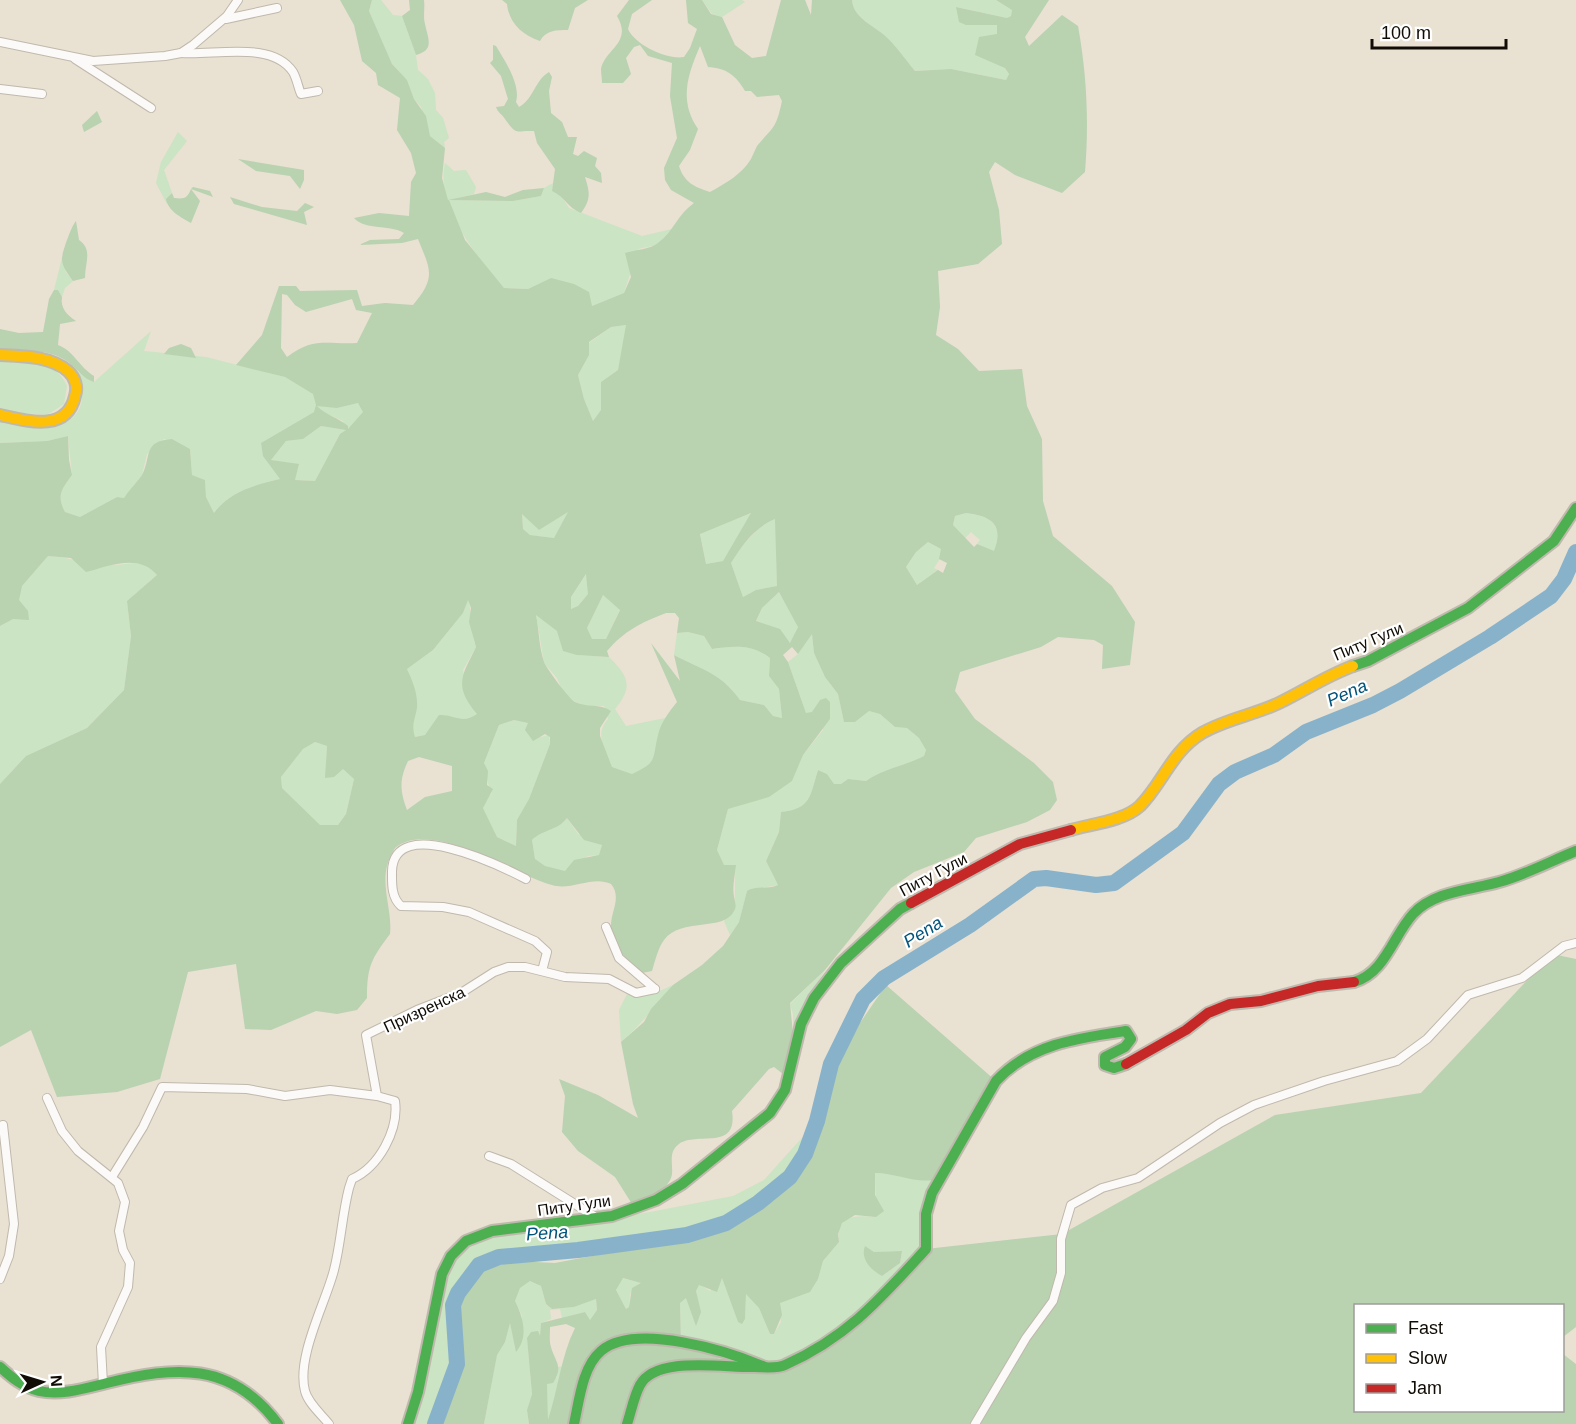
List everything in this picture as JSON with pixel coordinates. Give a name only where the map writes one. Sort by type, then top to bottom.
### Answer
[{"type":"street","points":[[181,53],[222,20],[238,0]]},
{"type":"street","points":[[222,20],[277,8]]},
{"type":"street","points":[[0,42],[101,61],[230,51],[276,58],[293,72],[301,94],[318,91]]},
{"type":"street","points":[[71,56],[106,81],[151,108]]},
{"type":"street","points":[[0,89],[42,94]]},
{"type":"street","points":[[0,355],[31,357],[59,364],[72,376],[75,393],[69,412],[55,421],[37,422],[0,415]]},
{"type":"street","name":"Питу Гули","points":[[408,1424],[418,1392],[439,1282],[456,1250],[485,1232],[598,1219],[636,1209],[656,1200],[717,1157],[770,1113],[785,1090],[799,1034],[814,998],[841,963],[900,909],[1020,844],[1121,816],[1139,807],[1168,765],[1200,734],[1222,723],[1277,704],[1330,674],[1368,661],[1454,617],[1554,541],[1576,508]]},
{"type":"street","points":[[526,879],[476,857],[429,845],[411,845],[399,850],[395,855],[392,869],[393,892],[401,906],[455,909],[535,941],[547,952],[542,971]]},
{"type":"street","points":[[627,1424],[641,1383],[652,1373],[675,1365],[730,1368],[765,1367],[792,1362],[855,1324],[899,1276],[922,1255],[927,1243],[926,1214],[932,1193],[985,1098],[1010,1065],[1056,1046],[1126,1031],[1131,1039],[1125,1047],[1105,1057],[1105,1065],[1114,1068],[1129,1063],[1154,1046],[1186,1030],[1208,1012],[1230,1004],[1261,1001],[1287,992],[1318,986],[1346,986],[1365,979],[1380,964],[1414,913],[1434,900],[1462,890],[1500,882],[1576,851]]},
{"type":"street","name":"Призренска","points":[[377,1095],[366,1035],[417,1010],[461,993],[508,966],[565,977],[614,980],[636,993],[655,989],[619,958],[606,927]]},
{"type":"street","points":[[975,1424],[992,1400],[1026,1338],[1053,1301],[1060,1274],[1061,1239],[1071,1205],[1102,1188],[1138,1178],[1195,1138],[1254,1105],[1324,1081],[1397,1061],[1427,1040],[1468,995],[1522,978],[1564,946],[1576,943]]},
{"type":"street","points":[[112,1177],[143,1127],[162,1088],[247,1089],[285,1096],[330,1090],[377,1095],[395,1101],[397,1116],[380,1156],[366,1173],[352,1179],[348,1188],[334,1271],[316,1316],[304,1374],[304,1389],[308,1399],[329,1424]]},
{"type":"street","points":[[47,1098],[62,1131],[78,1150],[118,1183],[125,1202],[119,1231],[130,1272],[128,1287],[102,1347],[103,1384]]},
{"type":"street","points":[[0,1279],[9,1256],[14,1224],[3,1125]]},
{"type":"street","points":[[489,1156],[511,1164],[598,1219]]},
{"type":"street","points":[[574,1424],[595,1359],[614,1342],[647,1340],[733,1353],[765,1367]]},
{"type":"street","points":[[730,1368],[738,1367],[741,1362],[733,1353]]},
{"type":"street","points":[[0,1367],[10,1378],[34,1390],[50,1393],[74,1393],[162,1371],[195,1372],[238,1389],[262,1407],[278,1424]]},
{"type":"green space","points":[[340,0],[372,0],[369,11],[392,64],[407,80],[414,99],[426,116],[430,136],[445,148],[442,178],[448,200],[486,192],[505,197],[523,190],[544,188],[541,196],[513,201],[449,200],[465,240],[504,288],[528,289],[551,278],[574,284],[589,292],[592,306],[624,293],[631,277],[625,253],[658,243],[694,203],[671,190],[665,180],[664,168],[677,138],[670,96],[672,63],[648,56],[640,45],[634,47],[626,58],[631,74],[623,83],[602,83],[603,62],[617,45],[622,33],[617,16],[629,0],[652,0],[632,14],[628,29],[644,46],[669,56],[684,57],[697,29],[688,23],[686,0],[702,0],[711,14],[722,17],[735,45],[752,58],[766,56],[781,0],[805,0],[811,15],[812,0],[852,0],[859,16],[883,34],[915,71],[951,69],[1006,80],[1009,74],[1005,68],[975,55],[979,37],[997,34],[997,25],[966,25],[959,22],[956,7],[1007,18],[1011,16],[1012,10],[996,0],[1049,0],[1025,37],[1029,46],[1062,15],[1078,26],[1086,99],[1085,172],[1062,193],[1015,175],[995,162],[989,172],[999,210],[1002,244],[978,264],[938,271],[940,307],[936,335],[958,349],[979,371],[1022,369],[1027,406],[1042,439],[1043,501],[1053,536],[1112,586],[1135,622],[1130,665],[1102,669],[1103,645],[1094,640],[1058,637],[1041,647],[960,672],[955,691],[975,719],[1034,763],[1053,782],[1057,800],[1050,810],[1027,822],[976,838],[964,852],[914,872],[891,888],[825,970],[790,1003],[793,1034],[783,1074],[774,1067],[769,1069],[732,1111],[732,1124],[729,1132],[715,1138],[696,1139],[679,1144],[672,1154],[672,1174],[667,1185],[650,1197],[632,1204],[615,1177],[578,1151],[562,1132],[565,1096],[559,1079],[598,1095],[638,1118],[633,1104],[621,1042],[644,1022],[651,1009],[673,985],[702,965],[723,946],[739,922],[747,891],[778,885],[766,861],[779,832],[781,812],[798,808],[808,800],[818,770],[827,774],[834,784],[841,784],[848,779],[866,781],[924,756],[926,750],[919,738],[907,728],[895,727],[880,714],[869,711],[855,722],[844,722],[838,694],[825,677],[814,653],[812,634],[798,654],[792,647],[783,655],[788,662],[806,713],[812,712],[820,700],[826,698],[830,702],[830,719],[803,755],[792,781],[769,797],[728,809],[717,850],[724,865],[736,865],[733,885],[736,906],[734,911],[721,921],[691,926],[671,933],[660,947],[652,971],[642,973],[621,952],[613,940],[611,920],[616,894],[611,884],[597,881],[567,886],[552,885],[451,844],[430,840],[411,841],[395,848],[389,859],[385,881],[390,934],[371,964],[367,998],[357,1010],[337,1014],[316,1011],[271,1030],[245,1029],[236,964],[188,972],[160,1079],[117,1092],[57,1097],[31,1030],[0,1047],[0,784],[26,756],[87,728],[124,690],[131,636],[127,601],[157,575],[142,564],[133,563],[123,563],[86,572],[71,558],[48,556],[22,586],[19,600],[28,611],[29,620],[13,619],[0,626],[0,443],[47,441],[68,436],[72,475],[63,488],[61,501],[65,512],[80,517],[117,497],[124,498],[142,475],[152,447],[163,440],[172,439],[190,449],[192,475],[205,480],[206,497],[214,513],[220,505],[235,494],[280,479],[263,456],[261,443],[314,412],[316,405],[313,394],[285,377],[236,365],[262,335],[279,286],[296,286],[300,291],[357,290],[362,306],[385,303],[413,305],[426,287],[428,280],[428,266],[418,239],[402,243],[359,245],[370,240],[399,239],[404,233],[365,225],[354,218],[379,213],[409,216],[411,182],[416,173],[411,153],[397,130],[400,98],[378,85],[376,73],[362,61],[354,25]],"holes":[[[700,46],[708,67],[730,73],[745,91],[751,91],[757,97],[779,95],[782,101],[774,126],[757,146],[747,165],[733,178],[710,192],[690,183],[679,166],[690,150],[698,129],[688,108],[689,78]],[[282,294],[287,295],[295,305],[306,312],[352,299],[356,310],[372,313],[357,343],[321,343],[297,350],[287,357],[281,348]],[[626,325],[618,370],[601,382],[601,410],[593,421],[578,375],[589,355],[589,342],[611,327]],[[358,403],[363,412],[348,429],[344,423],[317,406],[337,408]],[[321,426],[346,430],[340,434],[315,481],[295,480],[299,464],[271,460],[286,441],[303,439]],[[568,512],[554,538],[530,535],[523,529],[522,514],[539,530]],[[751,513],[723,561],[706,564],[700,534]],[[966,513],[975,514],[994,523],[998,535],[994,551],[977,544],[974,547],[953,525],[955,516]],[[775,519],[777,586],[756,590],[743,597],[731,563],[755,532]],[[928,542],[941,549],[939,559],[947,563],[943,573],[938,570],[917,585],[906,567],[916,552]],[[586,574],[588,594],[578,606],[571,609],[571,597]],[[779,592],[798,627],[790,643],[780,629],[756,621],[762,608]],[[603,595],[620,610],[606,639],[592,639],[587,628]],[[468,600],[471,608],[469,622],[476,647],[464,673],[462,688],[469,704],[477,714],[467,719],[439,715],[425,735],[415,737],[413,725],[417,698],[407,669],[433,650],[463,613]],[[666,613],[675,613],[679,618],[677,633],[688,632],[704,636],[712,649],[743,647],[763,653],[770,658],[769,676],[779,689],[782,718],[773,716],[764,705],[740,700],[718,677],[674,655],[680,681],[651,643],[677,702],[661,726],[650,763],[632,774],[612,767],[600,736],[600,728],[611,711],[575,702],[558,683],[544,662],[536,615],[557,631],[563,651],[577,655],[609,657],[607,651],[634,628]],[[514,720],[528,723],[525,730],[533,741],[545,734],[550,737],[550,744],[529,799],[517,820],[516,846],[497,837],[483,808],[493,789],[487,785],[488,771],[484,763],[499,725]],[[315,742],[327,746],[325,778],[334,777],[343,769],[354,779],[346,814],[338,825],[320,825],[282,788],[281,777],[303,749]],[[419,757],[452,766],[452,791],[425,797],[407,810],[403,797],[402,780],[408,761]],[[567,818],[584,840],[602,845],[599,855],[574,860],[565,871],[545,866],[535,859],[532,840]]]},
{"type":"green space","points":[[372,0],[381,0],[393,15],[402,16],[416,55],[418,70],[428,79],[435,93],[436,110],[443,118],[449,138],[444,142],[445,148],[430,136],[421,107],[414,99],[407,80],[392,64],[369,11]]},
{"type":"green space","points":[[409,0],[424,0],[424,21],[429,43],[426,50],[416,55],[402,16],[410,10]]},
{"type":"green space","points":[[502,0],[588,0],[575,8],[568,30],[548,33],[540,41],[518,27],[510,17],[507,4]]},
{"type":"green space","points":[[702,0],[742,0],[745,2],[722,17],[712,14]]},
{"type":"green space","points":[[852,0],[996,0],[1012,10],[1011,16],[1007,18],[957,7],[966,25],[997,25],[1005,68],[1009,74],[1006,80],[951,69],[915,71],[883,34],[859,16]]},
{"type":"green space","points":[[493,45],[496,46],[511,73],[519,107],[528,100],[540,80],[549,72],[552,77],[549,91],[551,113],[562,122],[568,137],[577,137],[573,154],[578,156],[584,151],[597,158],[595,166],[601,173],[602,183],[585,177],[589,196],[581,213],[552,191],[555,169],[537,143],[534,131],[515,130],[497,109],[496,107],[504,106],[508,99],[501,76],[490,63],[493,60]]},
{"type":"green space","points":[[97,111],[102,122],[84,132],[82,125]]},
{"type":"green space","points":[[178,132],[187,141],[164,170],[172,193],[167,199],[167,204],[156,183],[161,162]]},
{"type":"green space","points":[[238,159],[304,170],[304,180],[300,189],[290,176],[256,171]]},
{"type":"green space","points":[[445,163],[454,171],[466,170],[476,187],[474,194],[451,200],[513,201],[541,196],[544,188],[553,183],[552,191],[560,194],[569,208],[642,236],[672,229],[657,245],[638,249],[624,293],[592,306],[551,278],[528,289],[504,288],[471,246],[452,213],[446,196]]},
{"type":"green space","points":[[193,187],[210,191],[213,197],[191,189]]},
{"type":"green space","points":[[191,189],[200,201],[191,223],[172,211],[166,199],[172,193],[174,198],[185,198]]},
{"type":"green space","points":[[230,197],[262,207],[297,211],[305,203],[314,207],[304,212],[307,225],[234,204]]},
{"type":"green space","points":[[76,221],[79,240],[86,248],[87,257],[85,278],[73,281],[64,268],[62,259]]},
{"type":"green space","points":[[62,258],[66,272],[73,281],[65,288],[62,297],[58,290],[54,290]]},
{"type":"green space","points":[[54,290],[58,290],[65,311],[76,321],[60,324],[58,345],[68,351],[94,376],[94,382],[83,376],[68,362],[53,354],[0,350],[0,329],[19,333],[43,332],[49,299]]},
{"type":"green space","points":[[627,325],[618,370],[601,382],[601,410],[593,421],[578,375],[589,355],[589,343],[611,327]]},
{"type":"green space","points":[[151,331],[144,351],[206,357],[285,377],[337,408],[358,403],[364,412],[347,430],[343,421],[325,413],[314,412],[261,443],[263,455],[280,479],[235,494],[220,505],[214,513],[206,497],[205,480],[192,475],[190,449],[172,439],[164,439],[147,454],[142,475],[124,498],[117,497],[80,517],[65,512],[61,492],[72,475],[68,436],[47,441],[0,443],[0,421],[48,426],[62,423],[73,417],[80,407],[82,393],[78,372],[94,382]]},
{"type":"green space","points":[[181,344],[191,348],[196,358],[164,354],[169,348]]},
{"type":"green space","points":[[0,361],[48,366],[62,377],[67,386],[64,404],[47,415],[0,411]]},
{"type":"green space","points":[[321,426],[347,430],[340,434],[315,481],[294,480],[299,465],[271,460],[286,441],[303,439]]},
{"type":"green space","points":[[569,511],[554,538],[530,535],[523,529],[522,513],[539,530]]},
{"type":"green space","points":[[752,513],[723,561],[706,564],[700,533]]},
{"type":"green space","points":[[966,513],[983,517],[994,524],[998,535],[994,552],[977,544],[980,540],[971,532],[964,539],[953,525],[955,516]]},
{"type":"green space","points":[[776,518],[777,586],[756,590],[743,597],[731,563],[750,537]]},
{"type":"green space","points":[[928,542],[941,549],[941,557],[934,568],[938,570],[917,585],[906,567],[916,552]]},
{"type":"green space","points":[[48,556],[101,565],[140,564],[157,575],[127,601],[131,636],[124,690],[87,728],[26,756],[0,784],[0,626],[27,611],[18,600],[22,586]]},
{"type":"green space","points":[[587,573],[588,594],[578,606],[571,609],[571,597]]},
{"type":"green space","points":[[779,592],[798,626],[791,643],[756,622],[762,608]]},
{"type":"green space","points":[[603,595],[620,609],[606,639],[591,639],[587,628]]},
{"type":"green space","points":[[468,599],[472,634],[476,647],[463,670],[470,705],[478,714],[461,719],[444,715],[425,735],[415,737],[411,725],[417,709],[407,669],[433,650],[463,613]]},
{"type":"green space","points":[[536,614],[557,631],[577,655],[609,657],[621,670],[626,682],[625,694],[615,709],[626,726],[665,718],[655,757],[650,766],[632,774],[612,767],[601,736],[608,719],[604,706],[583,706],[564,695],[557,678],[544,663]]},
{"type":"green space","points":[[688,632],[704,636],[712,649],[750,648],[770,658],[769,676],[779,689],[782,718],[773,716],[764,705],[740,700],[718,677],[674,655],[677,633]]},
{"type":"green space","points":[[812,633],[814,653],[825,677],[838,694],[844,722],[855,722],[869,711],[880,714],[895,727],[907,728],[919,738],[926,750],[924,756],[866,781],[848,779],[841,784],[833,784],[827,774],[818,770],[808,800],[798,808],[781,812],[779,832],[766,861],[778,885],[747,891],[739,922],[730,935],[724,921],[734,903],[736,865],[724,866],[717,850],[728,809],[769,796],[791,781],[803,755],[823,730],[820,700],[812,713],[806,713],[788,662],[798,654]]},
{"type":"green space","points":[[514,720],[528,723],[541,737],[549,735],[550,744],[529,799],[517,821],[516,846],[497,837],[483,808],[485,800],[492,793],[484,763],[499,725]]},
{"type":"green space","points":[[315,742],[327,746],[326,764],[343,769],[354,779],[346,814],[338,825],[320,826],[282,788],[281,777],[303,749]]},
{"type":"green space","points":[[567,818],[578,834],[602,845],[599,855],[588,856],[565,871],[545,867],[535,859],[532,840]]},
{"type":"green space","points":[[1552,954],[1576,959],[1576,1327],[1564,1336],[1564,1304],[1354,1304],[1354,1412],[1564,1412],[1564,1355],[1576,1364],[1576,1424],[529,1424],[527,1410],[532,1394],[527,1338],[531,1332],[538,1331],[540,1336],[541,1323],[585,1312],[590,1320],[597,1310],[596,1299],[574,1307],[552,1309],[546,1304],[541,1286],[530,1281],[520,1288],[515,1301],[522,1320],[524,1333],[522,1340],[516,1352],[510,1323],[505,1342],[497,1355],[484,1424],[442,1424],[462,1361],[458,1314],[461,1294],[470,1280],[480,1271],[514,1261],[555,1263],[714,1233],[773,1201],[808,1161],[822,1124],[835,1069],[860,1023],[886,985],[996,1081],[940,1178],[925,1181],[875,1173],[875,1195],[884,1211],[876,1217],[855,1215],[842,1223],[838,1234],[839,1242],[823,1261],[818,1279],[810,1292],[780,1303],[782,1315],[774,1334],[770,1334],[759,1308],[746,1294],[745,1319],[742,1324],[738,1322],[722,1278],[717,1292],[699,1285],[696,1291],[701,1312],[696,1326],[686,1298],[680,1303],[681,1344],[717,1350],[719,1357],[714,1367],[773,1367],[835,1337],[926,1249],[1062,1234],[1275,1115],[1421,1093]],"holes":[[[623,1278],[641,1283],[632,1288],[629,1307],[626,1309],[616,1290]],[[566,1324],[575,1328],[566,1350],[548,1420],[547,1384],[553,1383],[558,1372],[558,1364],[550,1345],[550,1327]]]},
{"type":"green space","points":[[825,970],[800,1012],[793,1034],[793,1014],[790,1004]]},
{"type":"green space","points":[[673,985],[621,1042],[619,1010],[627,994],[653,994]]},
{"type":"green space","points":[[817,1121],[807,1151],[798,1167],[772,1195],[739,1216],[701,1230],[660,1240],[499,1257],[479,1265],[458,1293],[451,1315],[457,1364],[435,1424],[408,1424],[442,1274],[472,1238],[650,1212],[733,1196],[764,1180]]},
{"type":"green space","points":[[875,1173],[924,1180],[940,1178],[932,1193],[927,1243],[862,1318],[792,1362],[713,1367],[681,1344],[680,1303],[686,1297],[690,1308],[700,1312],[696,1291],[699,1284],[710,1291],[722,1278],[738,1322],[745,1319],[746,1293],[759,1308],[770,1334],[774,1334],[781,1322],[779,1303],[810,1291],[818,1279],[823,1261],[839,1242],[840,1227],[843,1222],[854,1217],[876,1217]],"holes":[[[865,1246],[874,1252],[902,1251],[900,1263],[882,1276]]]},
{"type":"green space","points":[[865,1246],[874,1252],[902,1251],[900,1263],[882,1276],[874,1271],[865,1260]]},
{"type":"green space","points":[[622,1278],[642,1283],[630,1294],[629,1307],[626,1309],[616,1290]]},
{"type":"green space","points":[[530,1281],[541,1286],[546,1304],[552,1309],[574,1307],[596,1299],[597,1310],[590,1320],[585,1312],[562,1318],[560,1309],[550,1310],[551,1319],[541,1323],[540,1337],[531,1332],[527,1338],[532,1394],[527,1410],[529,1424],[484,1424],[497,1354],[505,1342],[510,1322],[516,1351],[522,1316],[515,1301],[520,1288]]},
{"type":"green space","points":[[564,1366],[548,1424],[547,1384],[557,1377],[558,1367]]},
{"type":"waterway","name":"Pena","points":[[435,1424],[457,1364],[453,1305],[458,1293],[479,1265],[499,1257],[578,1250],[687,1235],[726,1223],[758,1203],[790,1177],[805,1154],[817,1121],[831,1064],[863,999],[884,978],[970,925],[1034,879],[1046,878],[1096,885],[1114,883],[1183,833],[1219,784],[1235,772],[1274,755],[1306,732],[1373,705],[1400,691],[1490,637],[1551,596],[1564,579],[1576,552]]},
{"type":"traffic: fast","points":[[1353,666],[1368,661],[1468,608],[1554,541],[1576,508]]},
{"type":"traffic: fast","points":[[1354,982],[1373,971],[1388,953],[1413,914],[1431,900],[1453,892],[1509,879],[1576,851]]},
{"type":"traffic: fast","points":[[408,1424],[418,1392],[442,1274],[451,1256],[466,1241],[492,1231],[612,1216],[656,1200],[682,1184],[770,1113],[785,1090],[801,1024],[814,998],[841,963],[900,909],[911,903]]},
{"type":"traffic: fast","points":[[627,1424],[640,1385],[648,1376],[660,1370],[692,1365],[770,1368],[782,1366],[827,1342],[862,1315],[926,1249],[926,1214],[932,1193],[996,1081],[1009,1069],[1039,1051],[1056,1045],[1126,1031],[1131,1039],[1125,1047],[1105,1057],[1105,1065],[1114,1068],[1126,1064]]},
{"type":"traffic: fast","points":[[574,1424],[582,1385],[589,1366],[601,1351],[616,1343],[636,1339],[682,1342],[706,1347],[765,1367]]},
{"type":"traffic: fast","points":[[0,1367],[23,1385],[39,1391],[56,1393],[156,1373],[200,1374],[221,1379],[241,1389],[260,1403],[278,1424]]},
{"type":"traffic: slow","points":[[0,355],[53,362],[70,373],[76,389],[71,408],[55,420],[33,421],[0,415]]},
{"type":"traffic: slow","points":[[1071,830],[1116,819],[1140,806],[1175,758],[1202,733],[1279,703],[1353,666]]},
{"type":"traffic: jam","points":[[911,903],[1020,844],[1071,830]]},
{"type":"traffic: jam","points":[[1126,1064],[1186,1030],[1208,1013],[1230,1004],[1261,1001],[1318,986],[1354,982]]}]
